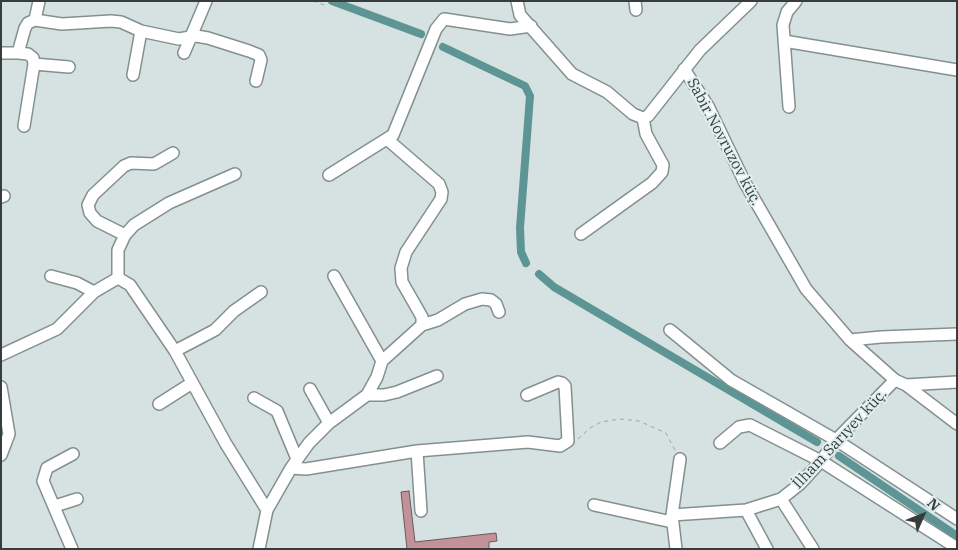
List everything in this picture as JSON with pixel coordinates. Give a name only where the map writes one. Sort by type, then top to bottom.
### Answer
[{"type":"street","points":[[18,53],[25,28],[35,20],[39,1]]},
{"type":"street","points":[[184,53],[206,1]]},
{"type":"street","points":[[517,1],[520,15],[572,74],[607,92],[633,114],[643,118],[646,134],[663,165],[662,172],[652,183],[581,234]]},
{"type":"street","points":[[684,69],[700,50],[751,1]]},
{"type":"street","points":[[789,107],[783,24],[787,12],[796,1]]},
{"type":"street","points":[[329,175],[388,140],[397,127],[436,29],[444,19],[510,29],[531,26]]},
{"type":"street","points":[[35,20],[62,24],[111,20],[141,31],[179,39],[191,37],[208,38],[259,55],[261,60],[256,81]]},
{"type":"street","points":[[132,75],[141,31]]},
{"type":"street","points":[[784,41],[872,58],[957,70]]},
{"type":"street","points":[[1,54],[28,54],[34,64],[24,126]]},
{"type":"street","points":[[34,64],[69,66]]},
{"type":"street","name":"Sabir Novruzov küç.","points":[[643,118],[648,116],[684,69],[708,106],[745,183],[806,289],[850,340],[900,383],[957,424]]},
{"type":"street","points":[[388,140],[439,184],[442,192],[441,199],[406,252],[400,268],[402,282],[422,317],[422,325]]},
{"type":"street","points":[[125,236],[97,221],[90,213],[88,204],[93,195],[124,166],[131,163],[154,164],[173,153]]},
{"type":"street","points":[[118,278],[118,250],[125,236],[134,225],[169,204],[235,174]]},
{"type":"street","points":[[51,276],[77,283],[94,292]]},
{"type":"street","points":[[334,276],[382,361]]},
{"type":"street","points":[[1,355],[57,329],[94,292],[118,278]]},
{"type":"street","points":[[118,278],[130,285],[175,351],[226,444],[268,510]]},
{"type":"street","points":[[175,351],[215,330],[234,311],[261,292]]},
{"type":"street","points":[[260,549],[268,510],[294,463],[329,423],[367,395],[377,377],[382,361],[422,325],[438,320],[465,304],[482,299],[491,300],[496,304],[499,312]]},
{"type":"street","points":[[670,330],[731,380],[836,440],[957,519]]},
{"type":"street","points":[[850,340],[957,334]]},
{"type":"street","points":[[367,395],[384,395],[397,392],[437,376]]},
{"type":"street","points":[[254,398],[277,411],[294,463],[306,469],[417,451],[528,442],[560,446],[568,441],[565,386],[558,382],[525,392]]},
{"type":"street","name":"İlham Sarıyev küç.","points":[[594,505],[672,518],[746,510],[781,499],[821,461],[836,440],[900,383],[957,382]]},
{"type":"street","points":[[159,404],[192,383]]},
{"type":"street","points":[[1,387],[9,434],[1,455]]},
{"type":"street","points":[[310,389],[329,423]]},
{"type":"street","points":[[720,443],[739,427],[750,425],[821,461],[951,547]]},
{"type":"street","points":[[417,451],[421,511]]},
{"type":"street","points":[[72,549],[43,481],[47,468],[73,454]]},
{"type":"street","points":[[676,549],[672,518],[680,460]]},
{"type":"street","points":[[781,499],[812,549]]},
{"type":"street","points":[[55,506],[77,500]]},
{"type":"street","points":[[746,510],[767,549]]},
{"type":"path","points":[[313,1],[324,5]]},
{"type":"path","points":[[568,441],[577,441],[590,428],[601,422],[620,419],[639,421],[666,433],[680,460]]},
{"type":"building","points":[[409,491],[415,542],[496,533],[497,541],[489,542],[489,549],[407,549],[401,492]]},
{"type":"waterway","points":[[332,1],[421,34]]},
{"type":"waterway","points":[[443,47],[525,86],[530,96],[520,228],[521,252],[526,263]]},
{"type":"waterway","points":[[539,274],[554,287],[817,442]]},
{"type":"waterway","points":[[839,456],[957,536]]}]
